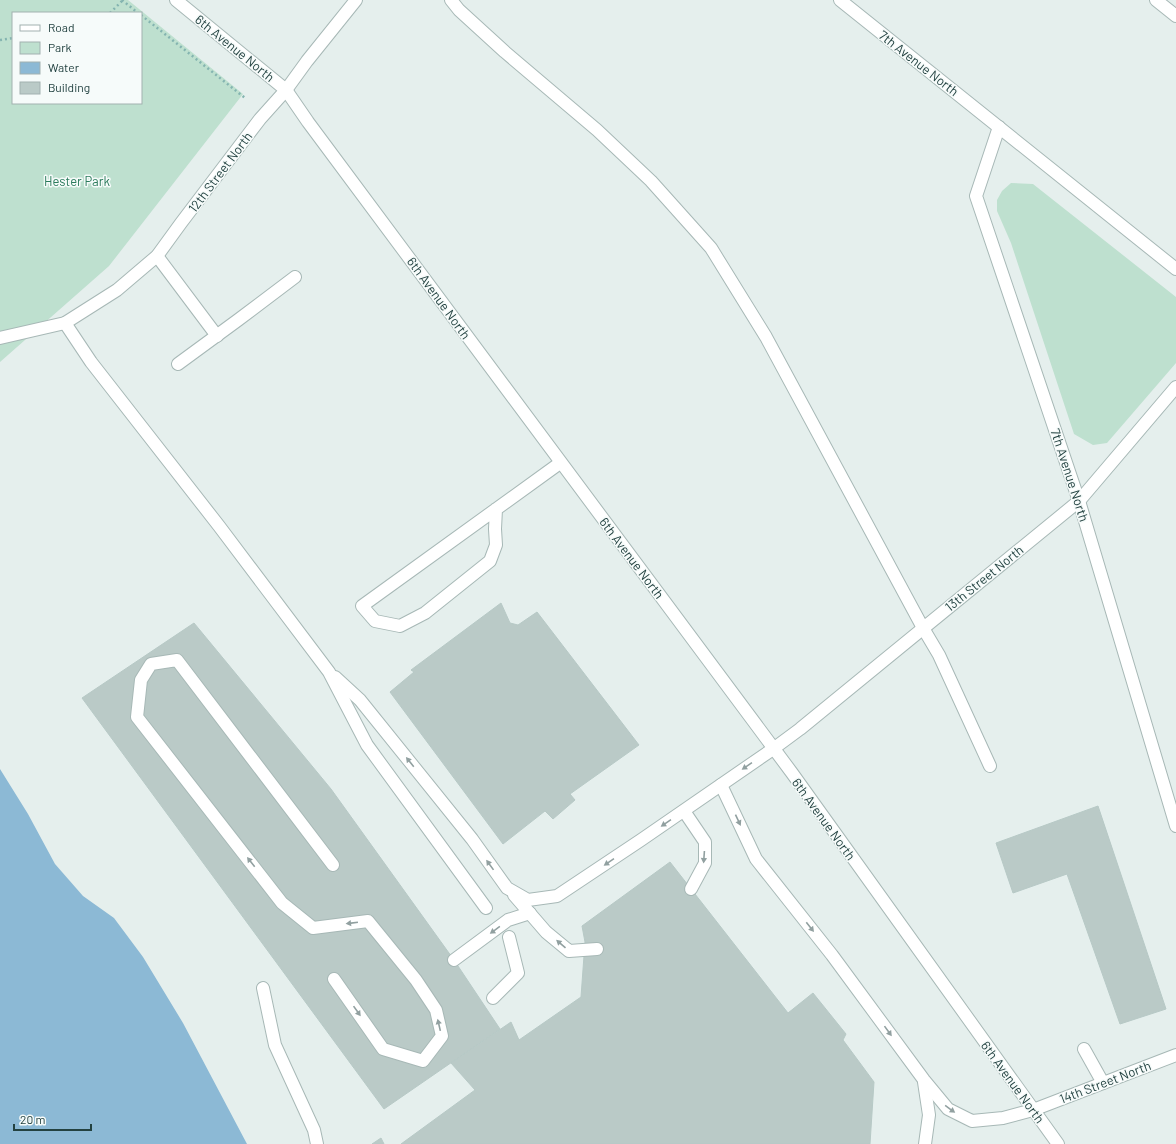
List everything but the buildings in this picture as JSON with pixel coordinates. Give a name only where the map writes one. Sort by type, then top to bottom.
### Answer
[{"type":"street","name":"6th Avenue North","points":[[176,0],[286,90],[560,463],[796,780],[1058,1144]]},
{"type":"street","name":"12th Street North","points":[[0,338],[65,323],[117,290],[157,256],[260,119],[286,90],[307,61],[356,0]]},
{"type":"street","points":[[451,0],[459,10],[482,31],[597,130],[651,181],[710,248],[766,337],[939,655],[990,766]]},
{"type":"street","name":"7th Avenue North","points":[[840,0],[1176,269]]},
{"type":"street","points":[[1156,0],[1176,16]]},
{"type":"street","name":"7th Avenue North","points":[[999,127],[976,196],[1079,501],[1176,826]]},
{"type":"street","points":[[157,256],[217,336]]},
{"type":"street","points":[[178,364],[295,277]]},
{"type":"street","points":[[65,323],[91,362],[219,526],[329,672],[367,745],[486,908]]},
{"type":"street","name":"13th Street North","points":[[507,888],[528,900],[557,896],[684,811],[800,729],[1079,501],[1176,387]]},
{"type":"street","points":[[496,509],[496,545],[490,561],[425,613],[400,626],[375,621],[362,606],[496,509],[560,463]]},
{"type":"street","points":[[333,865],[177,660],[151,664],[141,680],[137,717],[282,903],[313,928],[368,921],[416,980],[436,1010],[442,1036],[423,1061],[383,1049],[334,979]]},
{"type":"street","points":[[329,672],[360,700],[472,839],[507,888],[546,932],[569,951],[597,949]]},
{"type":"street","name":"14th Street North","points":[[721,785],[756,859],[832,955],[924,1080],[948,1109],[972,1121],[1003,1118],[1033,1110],[1176,1055]]},
{"type":"street","points":[[684,811],[705,842],[705,863],[691,889]]},
{"type":"street","points":[[454,960],[508,920],[530,914]]},
{"type":"street","points":[[493,998],[518,973],[510,937]]},
{"type":"street","points":[[263,988],[275,1045],[314,1130],[317,1144]]},
{"type":"street","points":[[1084,1049],[1102,1083]]},
{"type":"street","points":[[924,1080],[929,1115],[925,1144]]},
{"type":"path","points":[[111,12],[122,0],[137,12]]},
{"type":"path","points":[[142,16],[245,98]]},
{"type":"path","points":[[0,40],[12,38]]},
{"type":"green space","name":"Hester Park","points":[[0,0],[128,0],[243,94],[109,266],[0,362]]},
{"type":"green space","points":[[1011,183],[1033,184],[1176,297],[1176,363],[1107,443],[1093,445],[1074,434],[1011,243],[997,211],[997,200],[1002,191]]},
{"type":"water","points":[[0,769],[28,814],[55,864],[83,896],[114,918],[143,957],[183,1023],[247,1144],[0,1144]]}]
